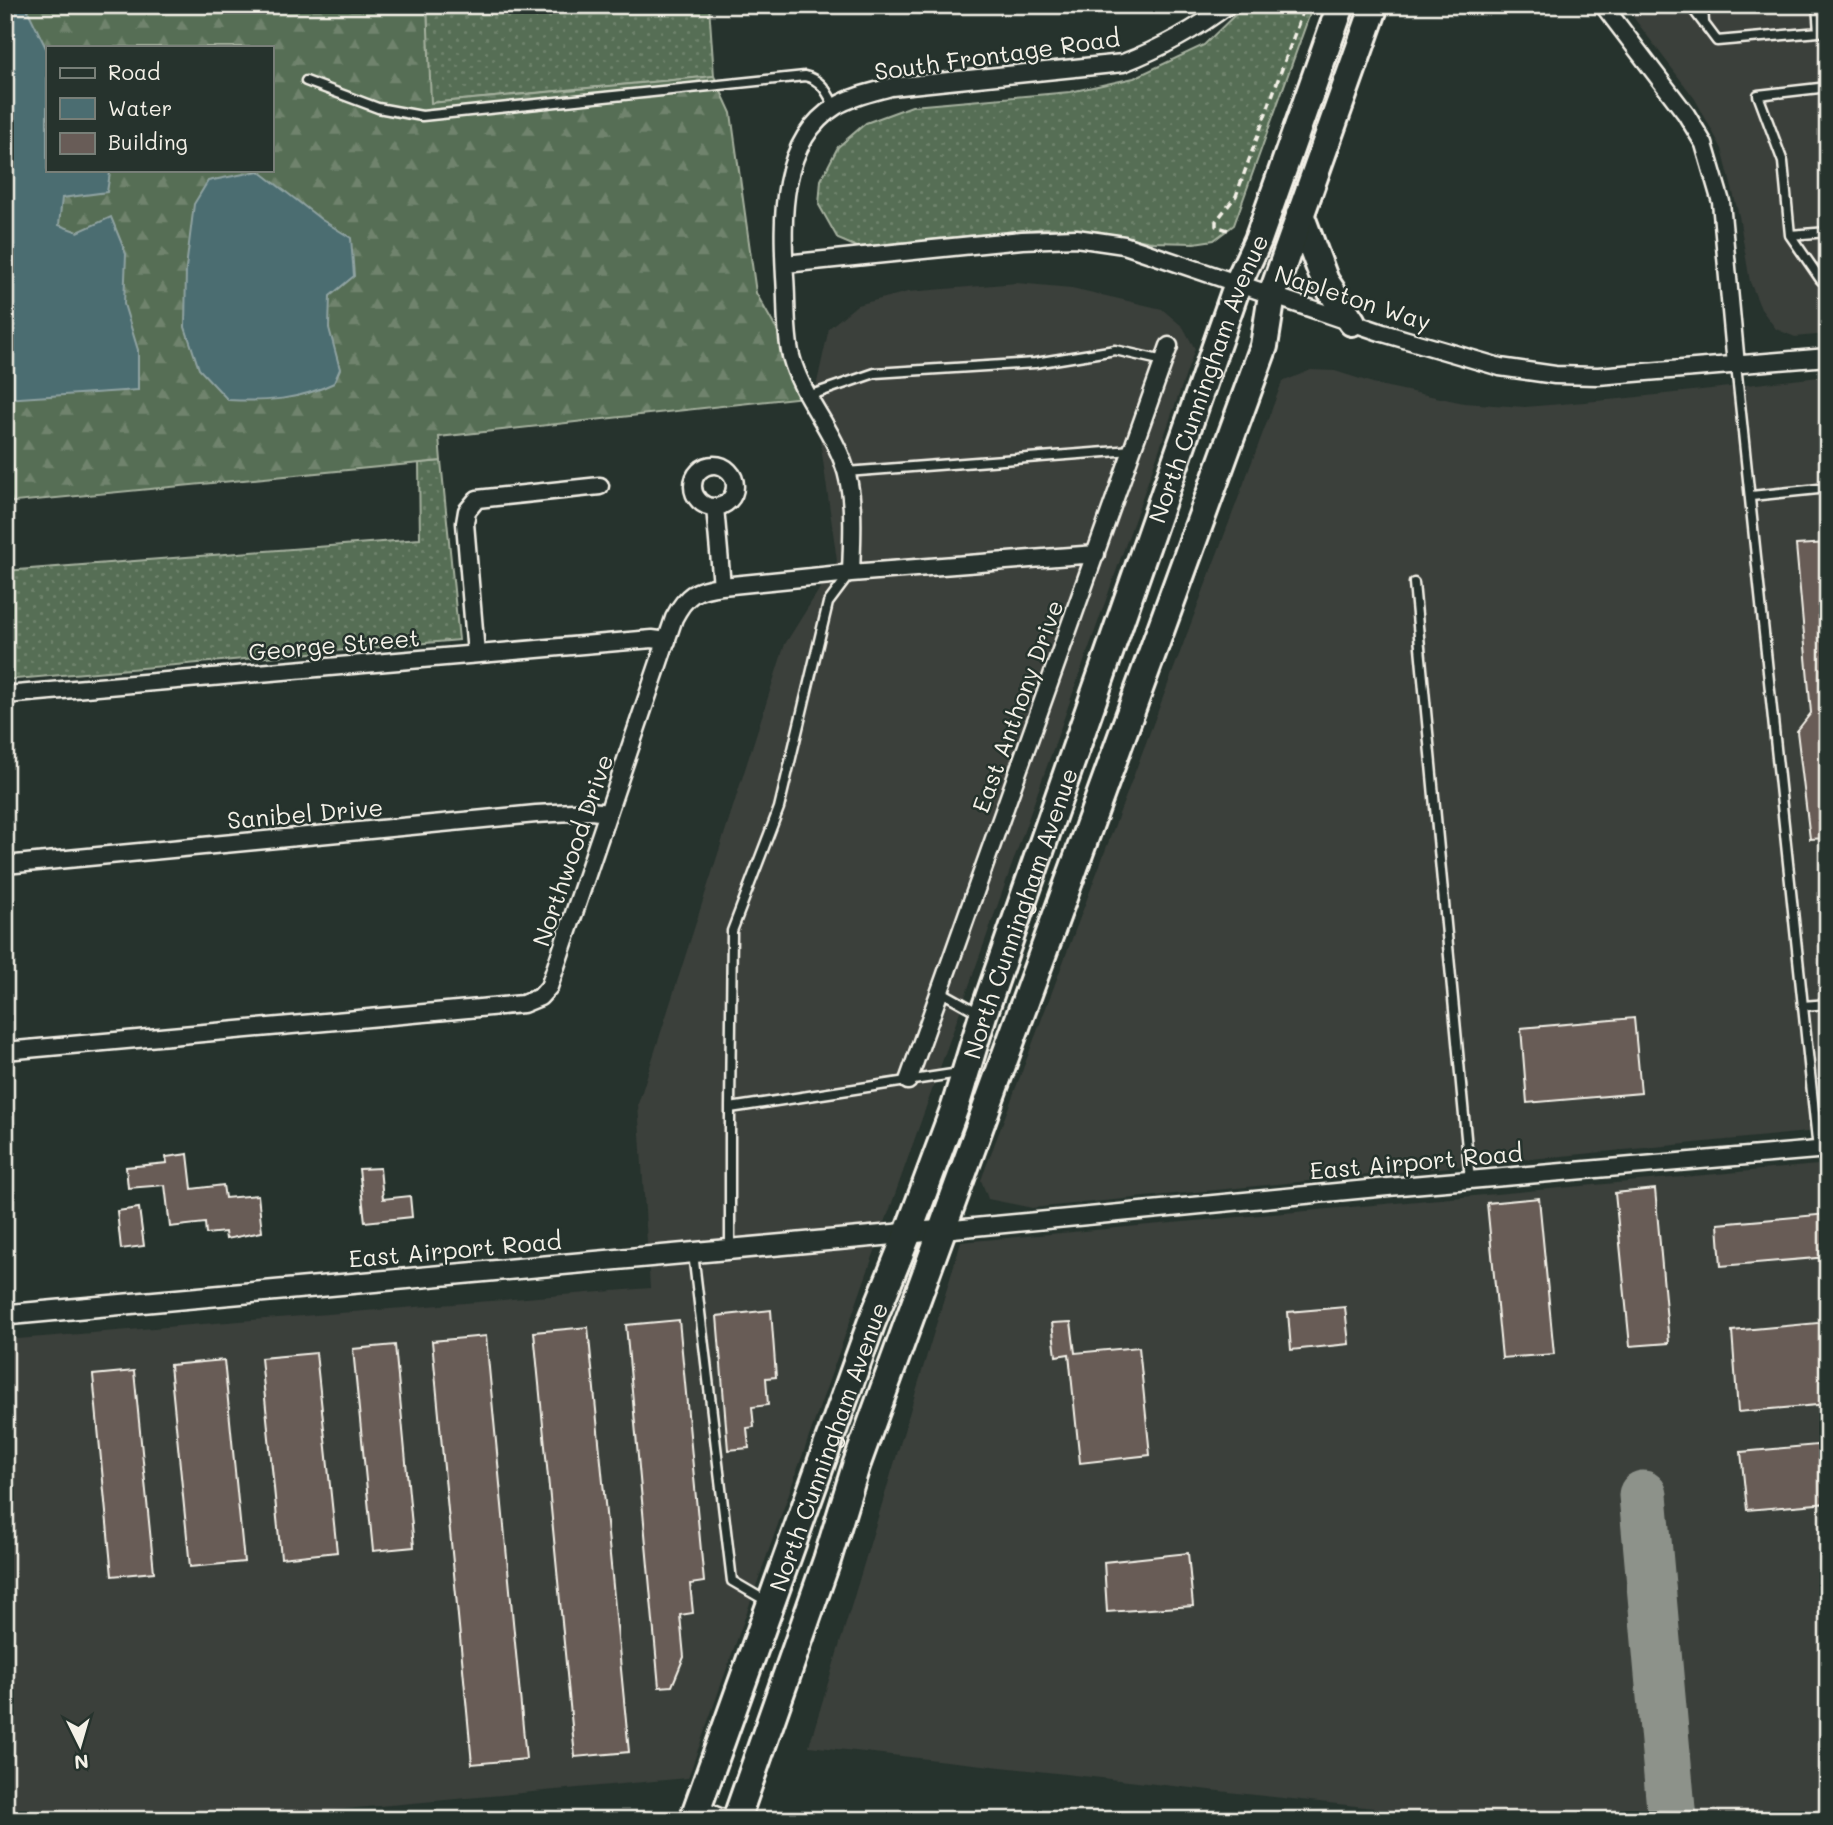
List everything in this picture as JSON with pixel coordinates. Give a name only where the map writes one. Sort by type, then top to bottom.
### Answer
[{"type":"main road","name":"North Cunningham Avenue","points":[[696,1812],[871,1324],[908,1233],[966,1072],[983,1015],[1238,283],[1258,240],[1341,5]]},
{"type":"main road","name":"North Cunningham Avenue","points":[[736,1820],[827,1560],[856,1466],[1264,346],[1272,295],[1375,5]]},
{"type":"main road","points":[[1300,214],[1325,281],[1352,322]]},
{"type":"street","name":"South Frontage Road","points":[[851,573],[852,513],[844,462],[808,396],[791,355],[783,234],[787,184],[798,150],[816,125],[835,107],[858,96],[891,87],[1122,63],[1158,50],[1200,27],[1228,5]]},
{"type":"street","points":[[1602,5],[1686,114],[1704,144],[1721,202],[1736,365]]},
{"type":"street","name":"Napleton Way","points":[[785,264],[1022,240],[1076,238],[1124,245],[1352,322],[1500,368],[1555,375],[1598,376],[1828,357]]},
{"type":"street","name":"East Anthony Drive","points":[[908,1081],[1166,354]]},
{"type":"street","points":[[476,654],[465,523],[467,511],[477,499],[600,486]]},
{"type":"street","points":[[715,507],[722,586]]},
{"type":"street","name":"Northwood Drive","points":[[5,1051],[523,1004],[540,997],[549,987],[667,641],[682,602],[692,594],[722,586],[851,573],[1096,554]]},
{"type":"street","name":"George Street","points":[[5,695],[652,639],[667,641]]},
{"type":"street","name":"Sanibel Drive","points":[[5,865],[536,814],[591,811],[608,813]]},
{"type":"street","name":"East Airport Road","points":[[5,1315],[1823,1150]]},
{"type":"lane","points":[[1690,5],[1717,41],[1819,32],[1817,5]]},
{"type":"lane","points":[[1703,5],[1704,23]]},
{"type":"lane","points":[[306,81],[378,108],[422,116],[805,76],[824,86],[835,107]]},
{"type":"lane","points":[[1828,87],[1758,95],[1783,162],[1790,235],[1821,280],[1828,279]]},
{"type":"lane","points":[[1790,235],[1828,232]]},
{"type":"lane","points":[[808,396],[875,373],[1035,363],[1115,350],[1166,354]]},
{"type":"lane","points":[[1736,365],[1803,1006],[1823,1150]]},
{"type":"lane","points":[[846,472],[1132,450]]},
{"type":"lane","points":[[1751,496],[1828,488]]},
{"type":"lane","points":[[730,1249],[732,931],[779,808],[828,603],[851,573]]},
{"type":"lane","points":[[1414,583],[1470,1180]]},
{"type":"lane","points":[[940,991],[983,1015]]},
{"type":"lane","points":[[1803,1006],[1828,1004]]},
{"type":"lane","points":[[730,1108],[966,1072]]},
{"type":"lane","points":[[692,1252],[732,1581],[771,1604]]},
{"type":"lane","points":[[696,1812],[736,1820]]},
{"type":"path","points":[[1228,230],[1216,226],[1216,221],[1236,196],[1305,5]]},
{"type":"shaded area","points":[[1624,5],[1828,5],[1828,334],[1795,337],[1776,329],[1761,309],[1750,282],[1739,216],[1722,149],[1695,99]]},
{"type":"shaded area","points":[[1017,283],[1072,288],[1162,309],[1183,327],[1195,349],[688,1778],[225,1820],[5,1820],[5,1340],[650,1288],[638,1104],[785,644],[837,561],[814,396],[829,328],[857,305],[908,292]]},
{"type":"shaded area","points":[[1311,370],[1335,371],[1379,385],[1464,403],[1525,407],[1828,376],[1828,1130],[1032,1208],[988,1199],[981,1180],[1282,382]]},
{"type":"shaded area","points":[[1828,1164],[1828,1820],[1376,1820],[1374,1808],[809,1746],[961,1242]]},
{"type":"green space","points":[[5,5],[427,5],[431,103],[714,76],[731,113],[756,293],[814,396],[439,437],[441,461],[5,503]]},
{"type":"green space","points":[[427,5],[709,5],[714,76],[430,103]]},
{"type":"green space","points":[[1245,5],[1313,5],[1234,225],[1214,240],[1194,243],[1151,242],[1097,231],[1046,228],[857,247],[838,239],[819,205],[821,180],[838,147],[866,123],[912,106],[1070,92],[1134,78],[1204,45]]},
{"type":"green space","points":[[441,461],[459,640],[5,680],[5,571],[420,539],[419,463]]},
{"type":"water","points":[[11,5],[26,7],[46,48],[46,172],[110,173],[107,192],[62,198],[59,225],[78,232],[111,217],[126,254],[124,304],[138,350],[138,390],[5,399],[5,65],[9,52]]},
{"type":"water","points":[[260,172],[322,220],[351,238],[354,276],[330,296],[329,328],[340,369],[334,383],[282,399],[228,400],[199,369],[185,327],[186,268],[194,204],[208,181]]},
{"type":"building","points":[[1828,543],[1828,838],[1810,839],[1797,731],[1811,713],[1796,545]]},
{"type":"building","points":[[1634,1018],[1641,1093],[1527,1103],[1521,1028]]},
{"type":"building","points":[[188,1154],[192,1189],[223,1185],[225,1198],[258,1195],[262,1232],[226,1239],[225,1232],[206,1234],[205,1223],[170,1227],[165,1185],[128,1188],[126,1167],[167,1163],[166,1157]]},
{"type":"building","points":[[380,1168],[383,1199],[410,1196],[412,1217],[365,1222],[359,1169]]},
{"type":"building","points":[[1655,1189],[1669,1343],[1630,1346],[1615,1193]]},
{"type":"building","points":[[1539,1198],[1554,1354],[1502,1358],[1487,1203]]},
{"type":"building","points":[[139,1208],[144,1246],[121,1249],[117,1211]]},
{"type":"building","points":[[1828,1214],[1828,1257],[1721,1266],[1718,1224]]},
{"type":"building","points":[[1345,1307],[1349,1344],[1291,1350],[1288,1312]]},
{"type":"building","points":[[771,1310],[776,1377],[766,1378],[768,1405],[752,1407],[754,1427],[747,1428],[749,1448],[728,1450],[717,1316]]},
{"type":"building","points":[[679,1320],[704,1582],[690,1584],[693,1613],[680,1615],[684,1657],[672,1686],[659,1687],[626,1325]]},
{"type":"building","points":[[1071,1322],[1075,1353],[1139,1347],[1150,1455],[1080,1463],[1069,1354],[1056,1356],[1052,1323]]},
{"type":"building","points":[[1828,1322],[1828,1404],[1738,1412],[1732,1331]]},
{"type":"building","points":[[588,1327],[629,1752],[575,1757],[534,1332]]},
{"type":"building","points":[[486,1336],[526,1759],[472,1764],[432,1341]]},
{"type":"building","points":[[395,1345],[414,1547],[373,1551],[353,1349]]},
{"type":"building","points":[[316,1353],[337,1552],[281,1558],[261,1358]]},
{"type":"building","points":[[224,1360],[244,1562],[190,1567],[170,1365]]},
{"type":"building","points":[[134,1371],[154,1572],[112,1576],[93,1375]]},
{"type":"building","points":[[1828,1444],[1828,1503],[1747,1510],[1741,1452]]},
{"type":"building","points":[[1188,1553],[1193,1606],[1107,1612],[1104,1562]]},
{"type":"taxiway","points":[[1643,1495],[1672,1820]]}]
